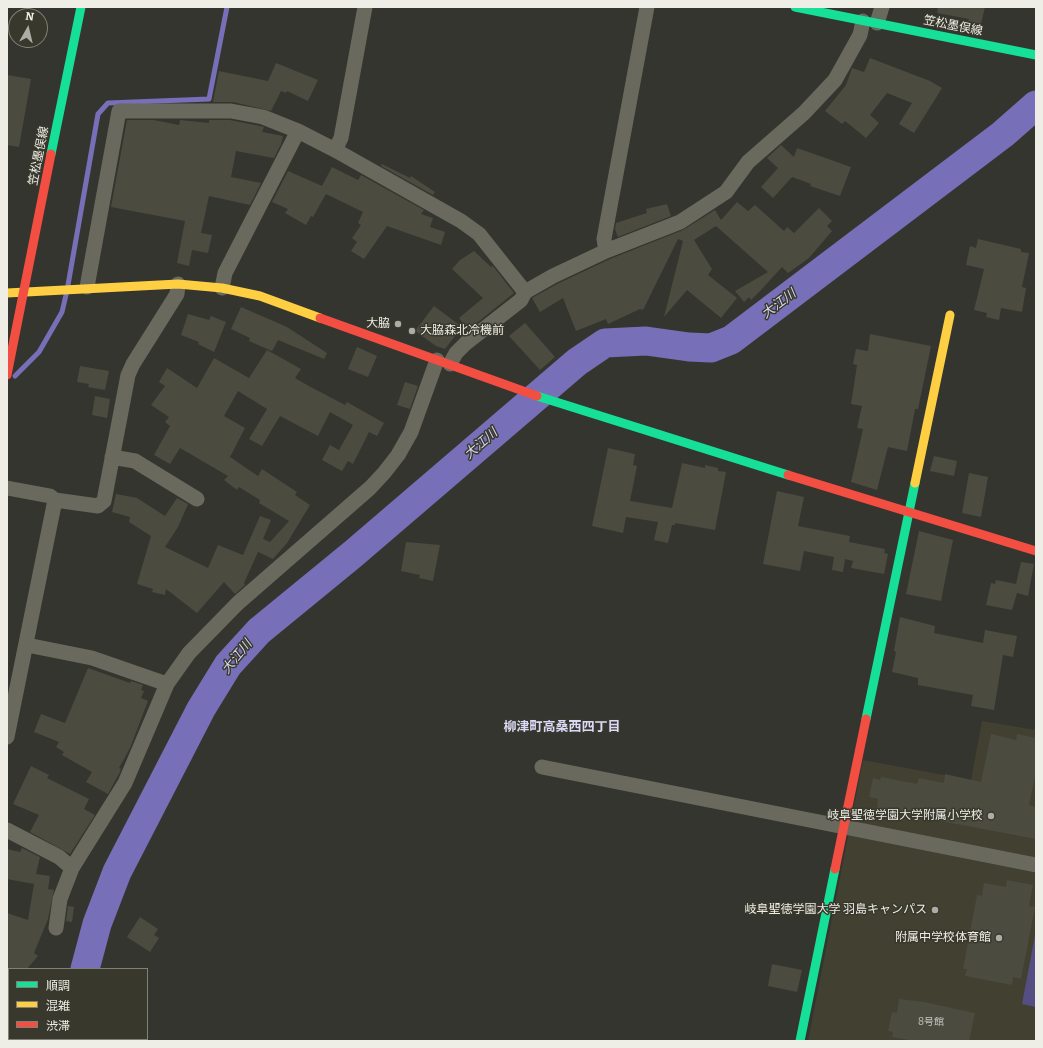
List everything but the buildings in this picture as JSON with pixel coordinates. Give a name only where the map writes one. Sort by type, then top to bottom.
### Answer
[{"type":"street","name":"笠松墨俣線","points":[[7,375],[25,292],[81,7]]},
{"type":"street","points":[[335,150],[341,138],[365,7]]},
{"type":"street","points":[[606,251],[604,239],[647,7]]},
{"type":"street","name":"笠松墨俣線","points":[[795,7],[1036,55]]},
{"type":"street","points":[[56,928],[60,899],[72,868],[125,782],[167,684],[189,653],[238,602],[370,488],[384,473],[398,455],[411,432],[443,362],[521,300],[525,292],[553,276],[606,251],[680,222],[726,192],[748,162],[804,114],[835,80],[860,35],[882,7]]},
{"type":"street","points":[[87,287],[119,112],[231,112],[263,117],[298,131],[335,150],[461,221],[479,234],[525,292]]},
{"type":"street","points":[[222,288],[225,273],[298,131]]},
{"type":"street","points":[[7,293],[87,287],[178,284],[222,288],[260,296],[292,306],[554,402],[908,513],[1036,551]]},
{"type":"street","points":[[7,488],[50,496],[55,500],[98,506],[104,501],[128,375],[133,364],[177,294],[178,284]]},
{"type":"street","points":[[800,1041],[950,315]]},
{"type":"street","points":[[112,457],[135,461],[197,499]]},
{"type":"street","points":[[7,737],[27,645],[55,500]]},
{"type":"street","points":[[27,645],[92,658],[167,684]]},
{"type":"street","points":[[542,767],[1036,866]]},
{"type":"street","points":[[7,830],[59,857],[72,868]]},
{"type":"shaded area","name":"岐阜聖徳学園大学 羽島キャンパス","points":[[982,721],[1036,730],[1036,1041],[808,1041],[863,760],[971,780]]},
{"type":"shaded area","points":[[1036,930],[1036,1007],[1022,1004]]},
{"type":"waterway","points":[[68,285],[98,114],[108,103],[209,99],[227,7]]},
{"type":"waterway","name":"大江川","points":[[85,968],[97,924],[117,872],[201,709],[228,665],[259,631],[353,554],[577,362],[605,343],[646,341],[689,347],[711,348],[731,340],[1003,134],[1036,105]]},
{"type":"waterway","points":[[15,376],[39,352],[62,312],[66,295]]},
{"type":"traffic: fast","points":[[51,154],[81,7]]},
{"type":"traffic: fast","points":[[795,7],[1036,55]]},
{"type":"traffic: fast","points":[[537,396],[788,475]]},
{"type":"traffic: fast","points":[[866,719],[915,483]]},
{"type":"traffic: fast","points":[[800,1041],[835,869]]},
{"type":"traffic: slow","points":[[7,293],[178,284],[222,288],[260,296],[320,318]]},
{"type":"traffic: slow","points":[[915,483],[950,315]]},
{"type":"traffic: jam","points":[[7,375],[51,154]]},
{"type":"traffic: jam","points":[[320,318],[537,396]]},
{"type":"traffic: jam","points":[[788,475],[1036,551]]},
{"type":"traffic: jam","points":[[835,869],[866,719]]},
{"type":"place","name":"大脇","points":[[398,324]]},
{"type":"place","name":"大脇森北冷機前","points":[[412,331]]},
{"type":"place","name":"岐阜聖徳学園大学附属小学校","points":[[991,816]]},
{"type":"place","name":"岐阜聖徳学園大学 羽島キャンパス","points":[[935,910]]},
{"type":"place","name":"附属中学校体育館","points":[[999,938]]},
{"type":"district","name":"柳津町高桑西四丁目","points":[[562,727]]}]
